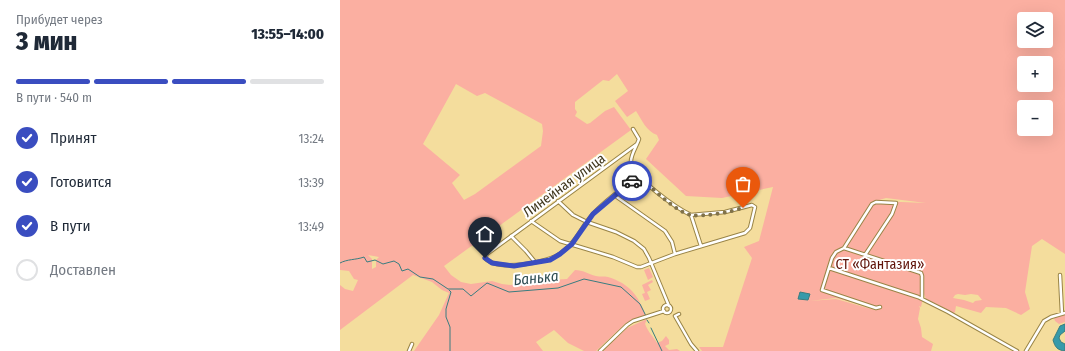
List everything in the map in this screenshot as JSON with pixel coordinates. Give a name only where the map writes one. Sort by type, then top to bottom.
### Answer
[{"type":"street","points":[[531,221],[552,237],[560,241],[613,257],[637,267],[748,232],[755,207],[752,205],[725,212],[691,215],[669,203],[639,176],[631,163],[631,156],[639,139],[633,129]]},
{"type":"street","name":"Линейная улица","points":[[535,262],[514,266],[492,263],[485,258],[487,254],[531,221],[637,144]]},
{"type":"street","points":[[511,236],[535,262],[550,260],[572,244],[586,222],[599,208],[639,176]]},
{"type":"street","points":[[614,195],[665,231],[672,242],[675,254]]},
{"type":"street","points":[[558,201],[573,215],[586,222],[605,227],[634,241],[644,249],[671,309],[670,312],[666,313],[664,311],[627,325],[600,351]]},
{"type":"street","points":[[865,254],[892,214],[896,203],[876,202],[872,204],[844,248],[834,254],[822,289],[823,291],[876,308],[880,307]]},
{"type":"street","points":[[691,215],[701,246]]},
{"type":"street","points":[[844,248],[921,273],[922,299]]},
{"type":"street","points":[[829,268],[922,299],[1017,351]]},
{"type":"street","points":[[1026,351],[1044,320],[1063,314],[1060,275]]},
{"type":"street","points":[[664,311],[663,309],[665,306],[669,306]]},
{"type":"street","points":[[679,314],[675,316],[691,344],[697,351]]},
{"type":"street","points":[[409,351],[412,344]]},
{"type":"green space","name":"СТ «Фантазия»","points":[[340,0],[1065,0],[1065,254],[1042,239],[1032,246],[1025,292],[1030,309],[1021,315],[1006,308],[986,307],[981,313],[956,306],[953,314],[926,299],[924,294],[921,307],[919,306],[918,319],[922,337],[933,344],[931,351],[702,351],[699,347],[723,347],[752,258],[744,247],[759,241],[773,187],[722,198],[686,196],[646,159],[659,140],[657,135],[647,128],[636,111],[627,117],[615,101],[628,91],[617,74],[609,81],[603,80],[575,102],[575,109],[577,112],[575,116],[587,124],[605,111],[614,107],[631,130],[444,266],[451,275],[461,282],[471,284],[492,281],[511,285],[520,282],[567,279],[575,270],[583,271],[596,276],[608,277],[622,283],[632,291],[640,302],[646,316],[632,320],[625,324],[596,351],[584,351],[568,343],[554,330],[536,342],[543,351],[414,351],[439,315],[449,293],[442,290],[432,282],[413,275],[340,330],[340,285],[345,289],[353,291],[358,280],[354,279],[349,271],[340,270]],"holes":[[[456,84],[477,96],[485,93],[542,124],[543,131],[541,146],[475,194],[464,200],[452,183],[460,175],[423,144]],[[886,198],[926,203],[876,201]],[[368,255],[379,257],[376,260],[376,267],[372,269],[372,259]],[[955,295],[978,295],[982,300],[975,301],[973,303],[953,298]],[[836,298],[878,309],[875,310],[836,299],[809,301]]]},
{"type":"green space","points":[[649,268],[653,277],[648,280],[644,270]]},
{"type":"green space","points":[[652,280],[653,282],[648,285],[651,290],[647,292],[650,299],[645,301],[642,294],[645,293],[642,285]]},
{"type":"green space","points":[[1065,315],[1065,322],[1059,324],[1054,318]]},
{"type":"green space","points":[[647,319],[645,324],[657,343],[662,341],[666,336],[669,340],[669,344],[665,346],[669,350],[677,349],[680,351],[603,351],[627,328]]},
{"type":"water","points":[[800,292],[810,294],[808,300],[798,299]]},
{"type":"water","points":[[1065,324],[1065,331],[1059,338],[1061,342],[1065,344],[1065,351],[1057,348],[1053,340],[1060,326]]},
{"type":"waterway","name":"Банька","points":[[340,263],[364,257],[367,262],[375,260],[383,264],[394,261],[399,264],[402,271],[408,269],[420,277],[433,279],[448,289],[463,289],[471,296],[487,283],[509,292],[558,288],[584,279],[621,287],[640,304],[646,316]]},
{"type":"waterway","points":[[449,290],[451,292],[446,309],[446,317],[450,327],[450,351]]},
{"type":"waterway","name":"Банька","points":[[651,328],[662,351]]},
{"type":"way so far","points":[[632,181],[639,176],[669,203],[691,215],[725,212],[743,208]]},
{"type":"route","points":[[485,258],[492,263],[514,266],[550,260],[572,244],[593,214],[632,181]]}]
